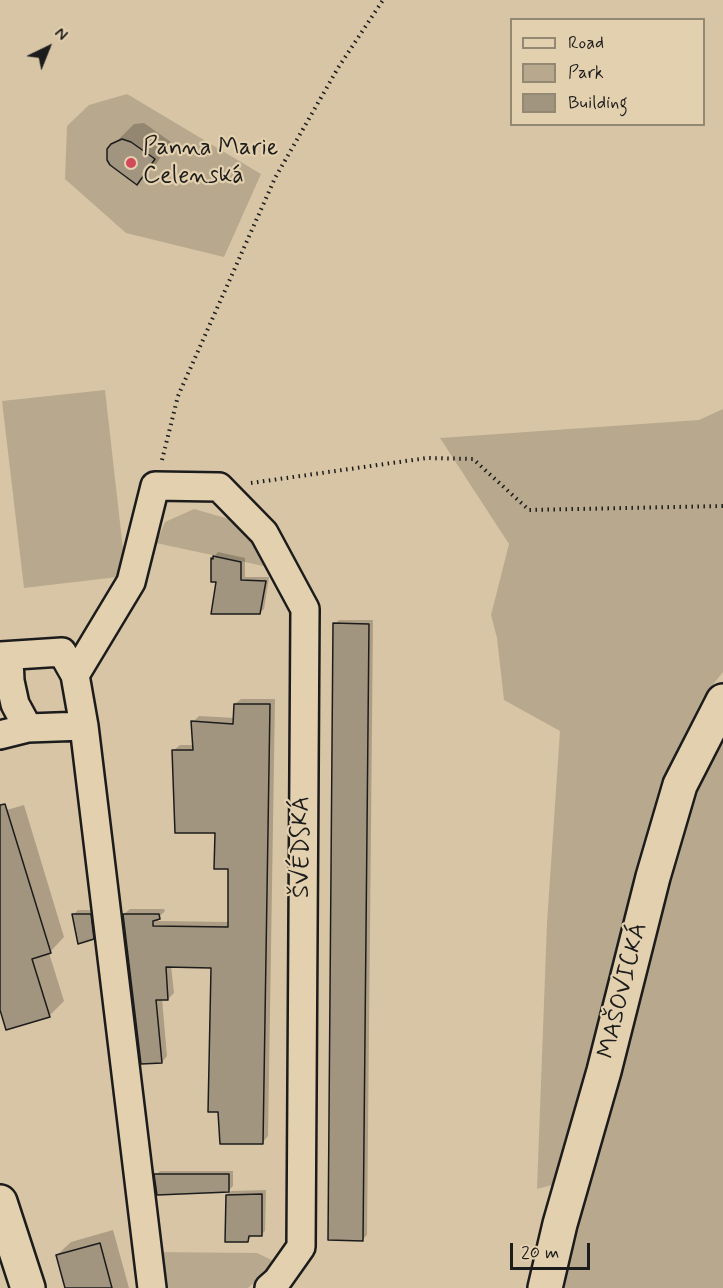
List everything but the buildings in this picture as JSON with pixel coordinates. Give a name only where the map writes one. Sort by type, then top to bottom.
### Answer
[{"type":"street","points":[[75,675],[130,582],[155,486],[219,487]]},
{"type":"street","name":"ŠVÉDSKÁ","points":[[219,487],[264,532],[305,609],[301,1247],[277,1281],[269,1288]]},
{"type":"street","points":[[28,728],[15,704],[5,657],[62,652],[75,675],[84,726],[152,1288]]},
{"type":"street","name":"MAŠOVICKÁ","points":[[545,1288],[560,1224],[604,1071],[653,877],[680,784],[723,701]]},
{"type":"street","points":[[0,735],[28,728],[84,726]]},
{"type":"street","points":[[0,1202],[28,1288]]},
{"type":"path","points":[[155,486],[178,396],[275,178],[339,68],[383,0]]},
{"type":"path","points":[[219,487],[427,458],[473,459],[529,510],[723,506]]},
{"type":"green space","points":[[127,94],[261,174],[224,257],[126,233],[65,179],[67,126],[89,105]]},
{"type":"green space","points":[[105,390],[126,576],[24,588],[2,401]]},
{"type":"green space","points":[[723,409],[723,672],[703,697],[663,778],[635,873],[586,1066],[552,1185],[537,1189],[547,923],[560,731],[504,700],[497,638],[491,615],[509,544],[440,438],[699,420]]},
{"type":"green space","points":[[194,509],[229,519],[253,538],[268,567],[156,543],[165,522]]},
{"type":"green space","points":[[723,738],[723,1288],[564,1288],[577,1228],[621,1076],[670,882],[697,791]]},
{"type":"green space","points":[[152,1252],[257,1253],[276,1262],[248,1288],[156,1288]]},
{"type":"place","name":"Panna Marie Celenská","points":[[131,163]]}]
